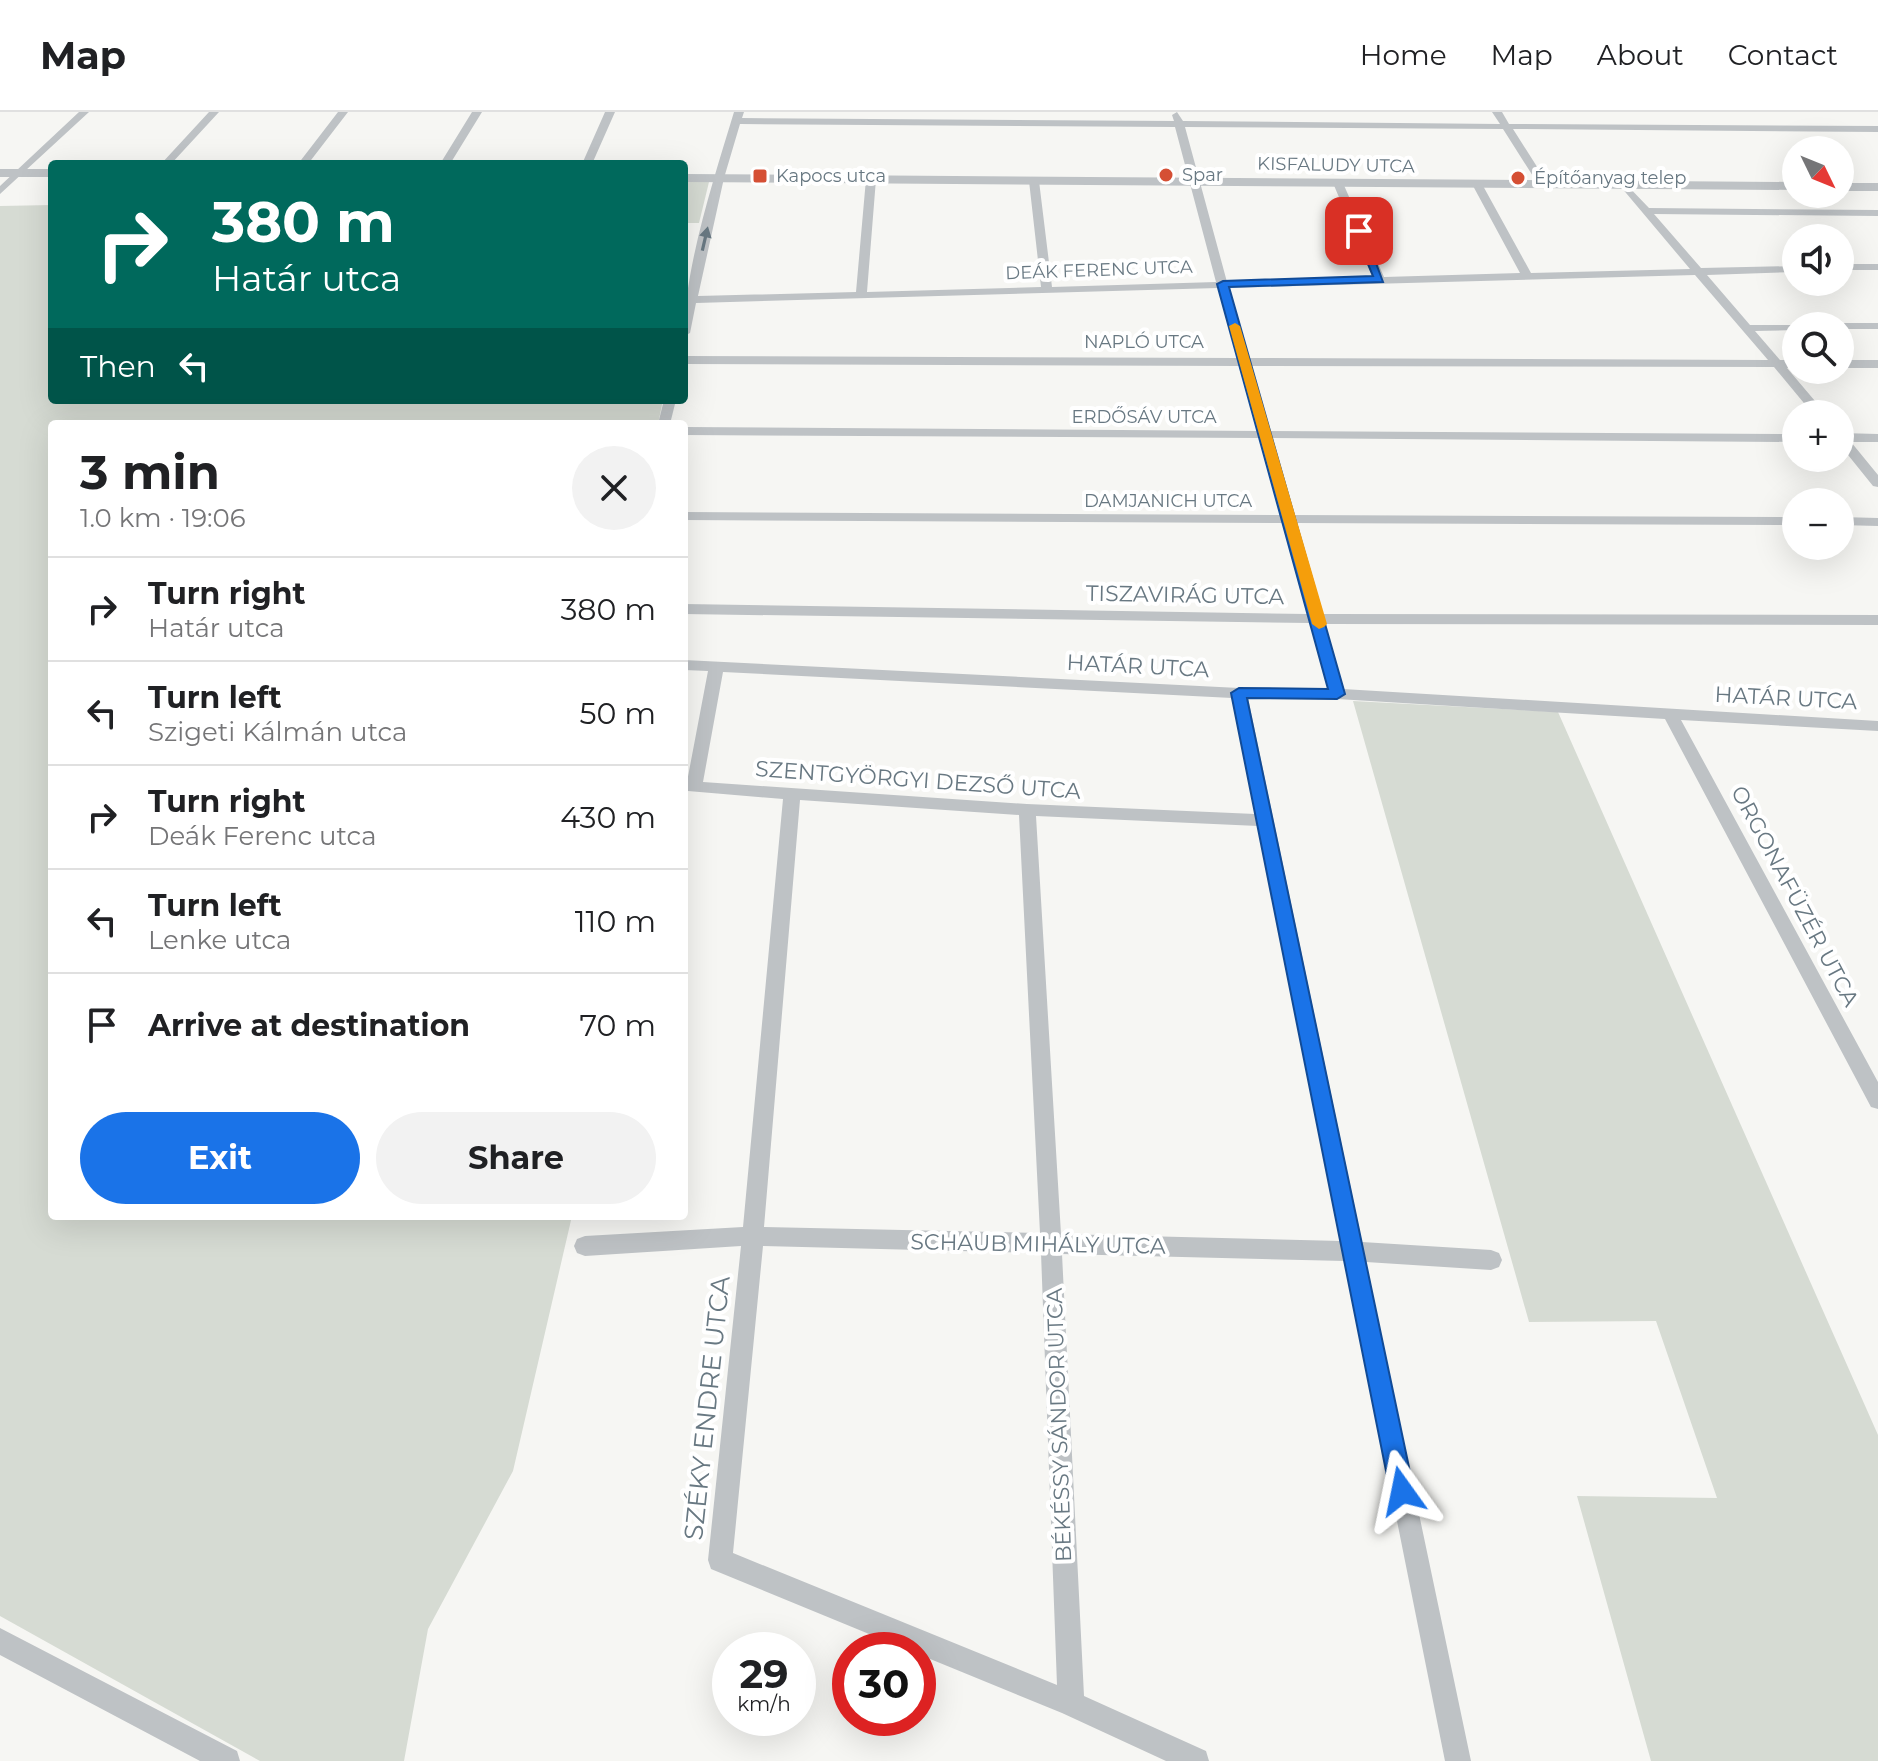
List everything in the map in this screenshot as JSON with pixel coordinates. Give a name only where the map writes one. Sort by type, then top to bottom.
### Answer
[{"type":"street","points":[[0,191],[84,112]]},
{"type":"street","points":[[170,160],[214,112]]},
{"type":"street","points":[[306,160],[343,112]]},
{"type":"street","points":[[447,160],[477,112]]},
{"type":"street","points":[[589,160],[610,112]]},
{"type":"street","points":[[1176,112],[1337,694]]},
{"type":"street","points":[[1497,112],[1543,184]]},
{"type":"street","points":[[688,311],[719,178],[738,117],[1878,129]]},
{"type":"street","points":[[0,173],[48,173]]},
{"type":"street","name":"KISFALUDY UTCA","points":[[688,178],[1782,186]]},
{"type":"street","points":[[861,295],[871,179]]},
{"type":"street","points":[[1034,181],[1047,289]]},
{"type":"street","points":[[1338,183],[1379,279]]},
{"type":"street","points":[[1477,184],[1527,276]]},
{"type":"street","points":[[1624,185],[1808,400]]},
{"type":"street","points":[[1854,187],[1878,187]]},
{"type":"street","points":[[1645,211],[1878,213]]},
{"type":"street","points":[[1854,267],[1878,267]]},
{"type":"street","name":"DEÁK FERENC UTCA","points":[[690,300],[1782,269]]},
{"type":"street","points":[[1854,326],[1878,326]]},
{"type":"street","points":[[1747,328],[1782,327]]},
{"type":"street","name":"NAPLÓ UTCA","points":[[688,360],[1782,364]]},
{"type":"street","points":[[1854,364],[1878,364]]},
{"type":"street","name":"ERDŐSÁV UTCA","points":[[688,431],[1782,438]]},
{"type":"street","points":[[1854,438],[1878,438]]},
{"type":"street","points":[[1854,455],[1878,483]]},
{"type":"street","name":"DAMJANICH UTCA","points":[[688,516],[1782,521]]},
{"type":"street","points":[[1854,521],[1878,522]]},
{"type":"street","name":"TISZAVIRÁG UTCA","points":[[688,609],[1318,619],[1878,620]]},
{"type":"street","name":"HATÁR UTCA","points":[[688,665],[1239,693],[1337,694],[1878,726]]},
{"type":"street","name":"SZENTGYÖRGYI DEZSŐ UTCA","points":[[717,666],[694,787],[1027,810],[1264,820]]},
{"type":"street","points":[[1239,693],[1458,1761]]},
{"type":"street","name":"ORGONAFÜZÉR UTCA","points":[[1670,714],[1878,1101]]},
{"type":"street","name":"SZÉKY ENDRE UTCA","points":[[792,795],[753,1236],[720,1560],[1071,1704],[1196,1761]]},
{"type":"street","name":"BÉKÉSSY SÁNDOR UTCA","points":[[1027,810],[1051,1245],[1071,1704]]},
{"type":"street","name":"SCHAUB MIHÁLY UTCA","points":[[585,1246],[753,1236],[1352,1251],[1491,1260]]},
{"type":"street","points":[[0,1641],[227,1761]]},
{"type":"shaded area","points":[[688,182],[709,182],[699,223],[688,223]]},
{"type":"shaded area","points":[[48,205],[48,404],[662,404],[659,420],[48,420],[48,1220],[571,1220],[513,1471],[428,1629],[404,1761],[260,1761],[0,1616],[0,206]]},
{"type":"shaded area","points":[[1353,701],[1558,712],[1878,1435],[1878,1761],[1651,1761],[1577,1496],[1717,1498],[1656,1321],[1529,1322]]},
{"type":"slow traffic","points":[[1235,326],[1319,624]]},
{"type":"place","name":"Spar","points":[[1166,175]]},
{"type":"place","name":"Kapocs utca","points":[[760,176]]},
{"type":"place","name":"Építőanyag telep","points":[[1518,178]]},
{"type":"route","points":[[1359,231],[1379,279],[1223,284],[1337,694],[1239,693],[1402,1491]]}]
